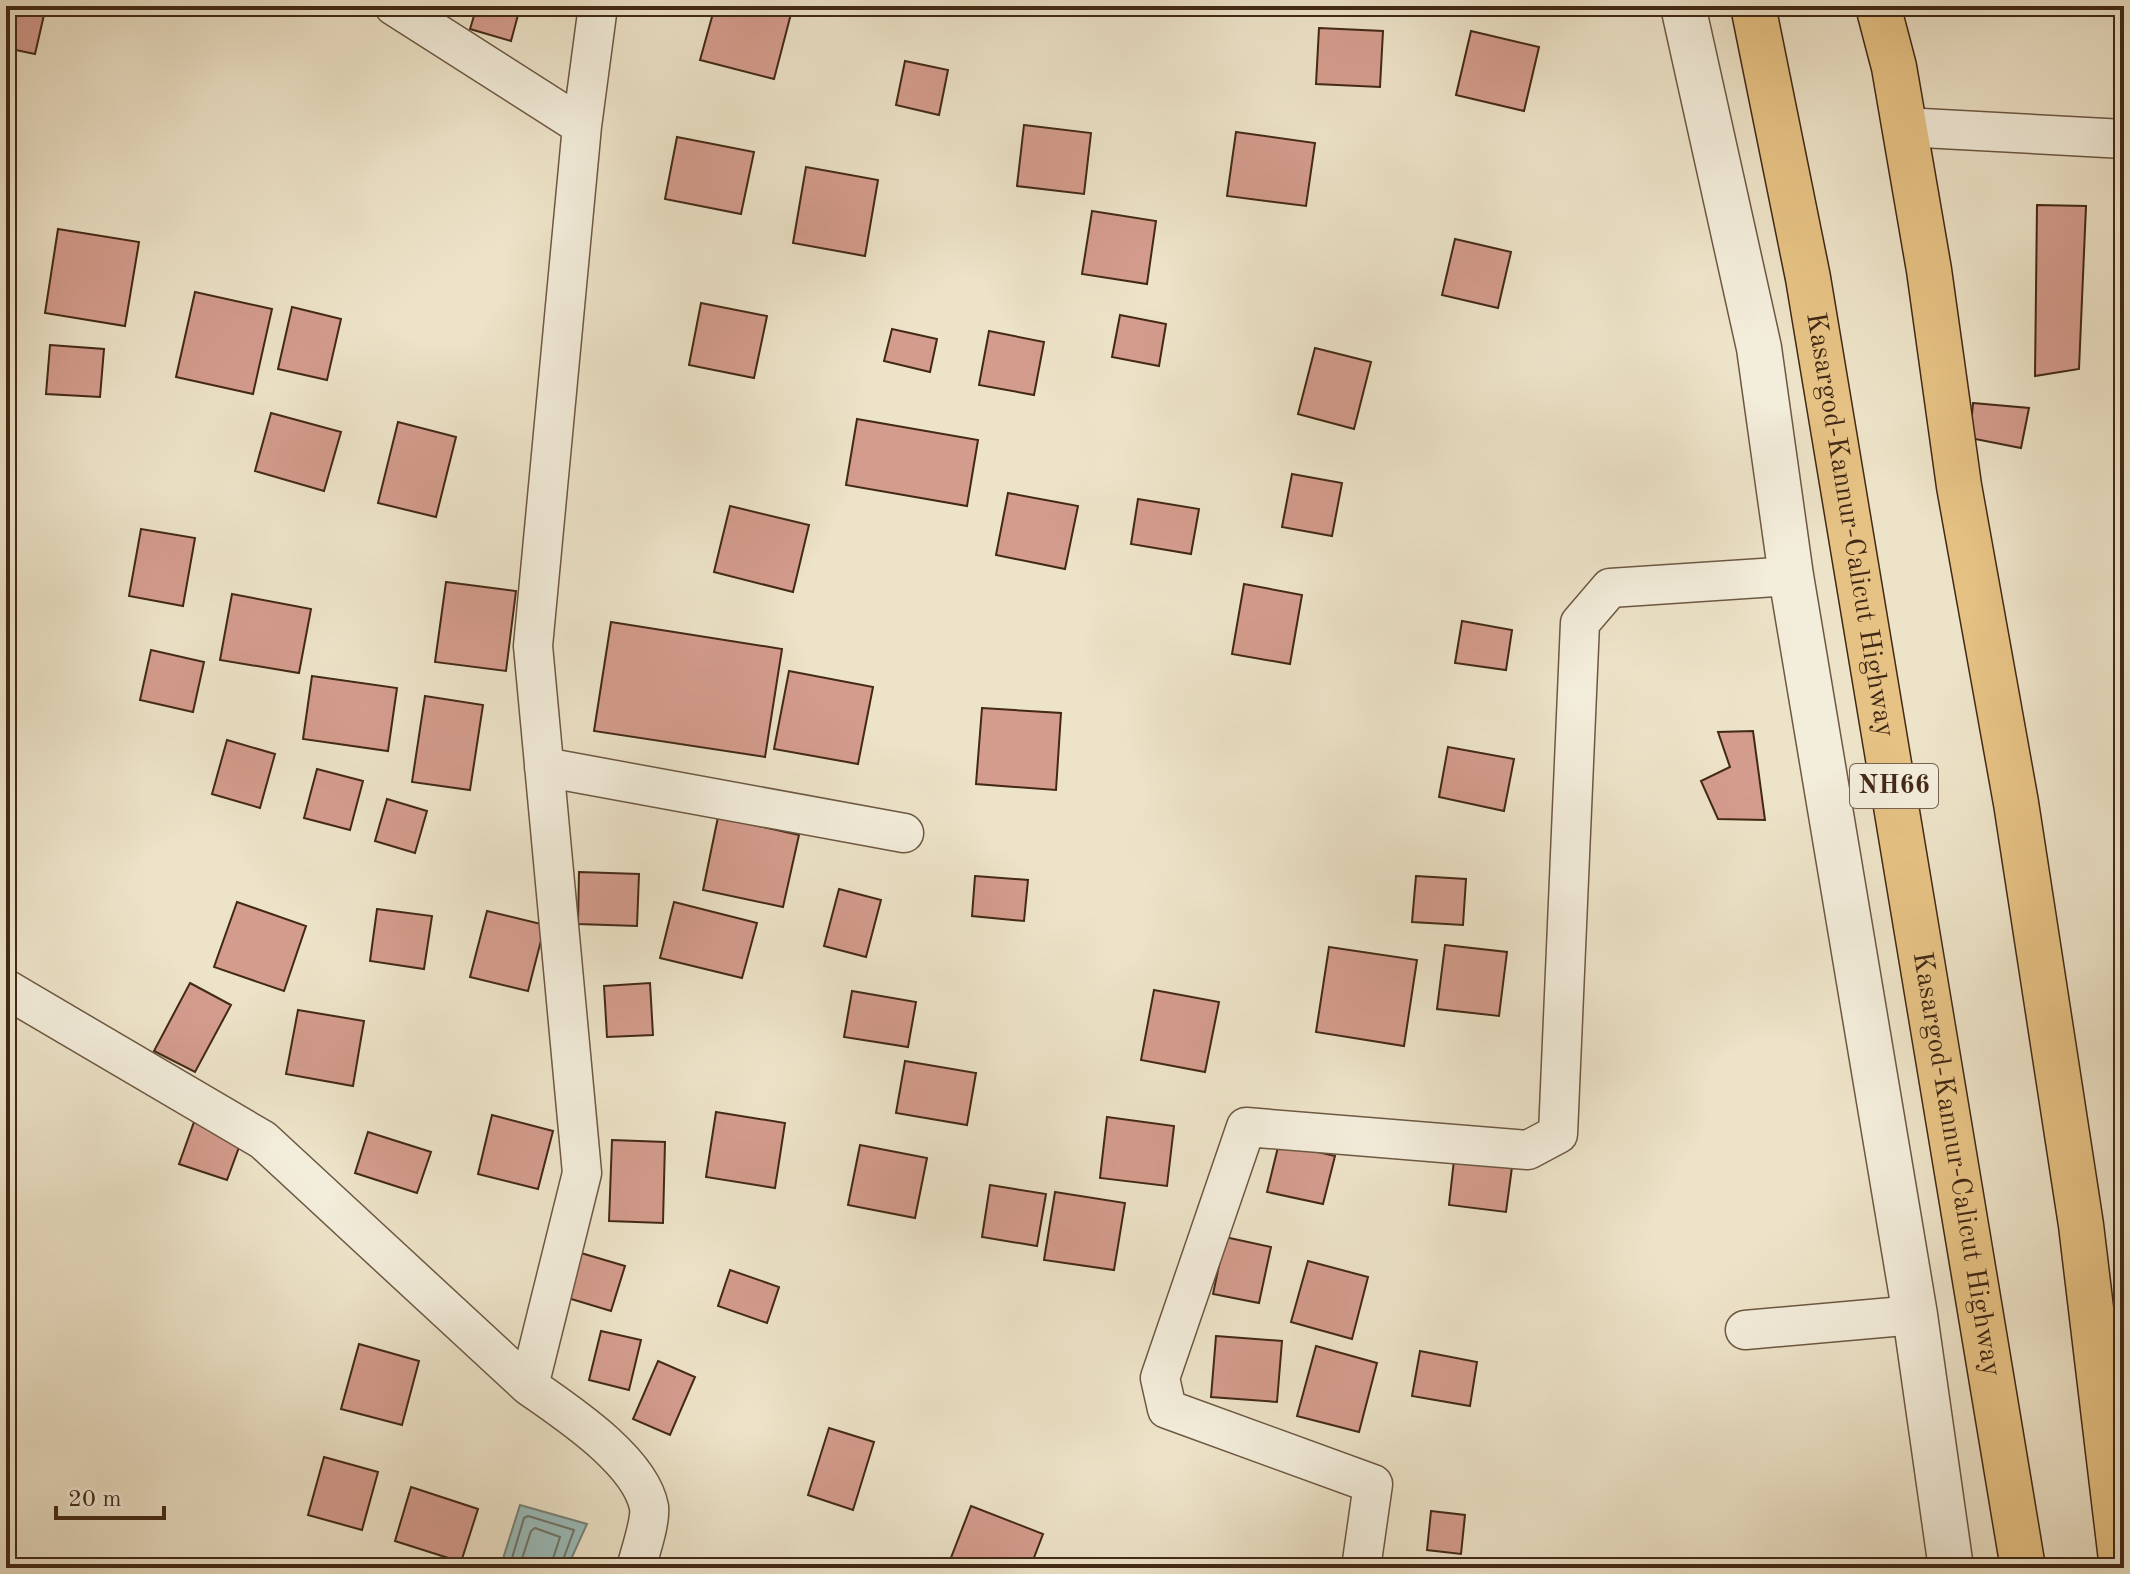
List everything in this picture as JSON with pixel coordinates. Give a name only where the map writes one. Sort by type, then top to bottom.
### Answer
[{"type":"highway","name":"Kasargod-Kannur-Calicut Highway","points":[[1753,6],[1808,278],[2023,1568]]},
{"type":"highway","points":[[1878,6],[1894,67],[1929,270],[1959,486],[2016,803],[2081,1225],[2122,1568]]},
{"type":"street","points":[[394,6],[582,126]]},
{"type":"street","points":[[529,1386],[582,1173],[533,646],[582,126],[598,6]]},
{"type":"street","points":[[1683,6],[1759,348],[1791,576],[1915,1315],[1951,1568]]},
{"type":"street","points":[[1904,127],[2124,139]]},
{"type":"street","points":[[1361,1568],[1373,1484],[1167,1409],[1160,1378],[1246,1127],[1528,1150],[1558,1134],[1580,623],[1610,588],[1791,576]]},
{"type":"street","points":[[544,767],[904,833]]},
{"type":"street","points":[[6,989],[263,1140],[529,1386],[590,1428],[641,1486],[649,1510],[636,1568]]},
{"type":"street","points":[[1745,1330],[1915,1315]]},
{"type":"water","points":[[520,1505],[587,1524],[567,1568],[500,1568]]},
{"type":"building","points":[[6,6],[46,6],[35,54],[6,48]]},
{"type":"building","points":[[477,6],[518,15],[511,41],[470,29]]},
{"type":"building","points":[[715,6],[793,6],[774,79],[700,60]]},
{"type":"building","points":[[1319,28],[1383,31],[1380,87],[1316,84]]},
{"type":"building","points":[[1471,31],[1539,47],[1524,111],[1456,95]]},
{"type":"building","points":[[905,61],[948,70],[939,115],[896,105]]},
{"type":"building","points":[[1024,125],[1091,133],[1084,194],[1017,186]]},
{"type":"building","points":[[1236,132],[1315,143],[1306,206],[1227,196]]},
{"type":"building","points":[[677,137],[754,152],[741,214],[665,199]]},
{"type":"building","points":[[806,167],[878,180],[865,256],[793,243]]},
{"type":"building","points":[[2037,205],[2086,206],[2079,369],[2035,376]]},
{"type":"building","points":[[1092,211],[1156,221],[1147,284],[1082,274]]},
{"type":"building","points":[[58,229],[139,242],[125,326],[45,313]]},
{"type":"building","points":[[1455,239],[1511,252],[1498,308],[1442,295]]},
{"type":"building","points":[[195,292],[272,309],[253,394],[176,377]]},
{"type":"building","points":[[701,303],[767,316],[754,378],[689,365]]},
{"type":"building","points":[[292,307],[341,319],[327,380],[278,369]]},
{"type":"building","points":[[1120,315],[1166,324],[1159,366],[1112,357]]},
{"type":"building","points":[[892,329],[937,339],[930,372],[884,361]]},
{"type":"building","points":[[989,331],[1044,342],[1034,395],[979,385]]},
{"type":"building","points":[[50,345],[104,349],[100,397],[46,394]]},
{"type":"building","points":[[1315,348],[1371,362],[1354,429],[1298,414]]},
{"type":"building","points":[[1973,403],[2029,408],[2021,448],[1970,438]]},
{"type":"building","points":[[271,413],[341,432],[324,491],[255,471]]},
{"type":"building","points":[[857,419],[978,440],[967,506],[846,485]]},
{"type":"building","points":[[398,422],[456,437],[436,517],[378,503]]},
{"type":"building","points":[[1292,474],[1342,483],[1332,536],[1282,527]]},
{"type":"building","points":[[1008,493],[1078,506],[1065,569],[996,555]]},
{"type":"building","points":[[1138,499],[1199,509],[1191,554],[1131,544]]},
{"type":"building","points":[[730,506],[809,525],[793,592],[714,572]]},
{"type":"building","points":[[6,511],[14,512],[6,561]]},
{"type":"building","points":[[141,529],[195,538],[183,606],[129,596]]},
{"type":"building","points":[[446,582],[516,591],[506,671],[435,662]]},
{"type":"building","points":[[1244,584],[1302,595],[1290,664],[1232,654]]},
{"type":"building","points":[[232,594],[311,609],[299,673],[220,660]]},
{"type":"building","points":[[1462,621],[1512,630],[1506,670],[1455,663]]},
{"type":"building","points":[[611,622],[782,649],[765,757],[594,731]]},
{"type":"building","points":[[151,650],[204,662],[193,712],[140,700]]},
{"type":"building","points":[[789,671],[873,687],[858,764],[774,749]]},
{"type":"building","points":[[312,676],[397,688],[388,751],[303,739]]},
{"type":"building","points":[[425,696],[483,705],[470,790],[412,782]]},
{"type":"building","points":[[982,708],[1061,713],[1056,790],[976,784]]},
{"type":"building","points":[[1753,731],[1765,820],[1718,819],[1701,781],[1730,767],[1718,732]]},
{"type":"building","points":[[227,740],[275,754],[260,808],[212,794]]},
{"type":"building","points":[[1448,747],[1514,759],[1504,811],[1439,797]]},
{"type":"building","points":[[317,769],[363,781],[350,830],[304,818]]},
{"type":"building","points":[[387,799],[427,811],[415,853],[375,841]]},
{"type":"building","points":[[718,817],[799,835],[783,907],[703,890]]},
{"type":"building","points":[[579,872],[639,874],[637,926],[578,924]]},
{"type":"building","points":[[975,876],[1028,880],[1024,921],[972,916]]},
{"type":"building","points":[[1416,876],[1466,879],[1463,925],[1412,922]]},
{"type":"building","points":[[839,889],[881,900],[866,957],[824,946]]},
{"type":"building","points":[[237,902],[306,926],[284,991],[214,967]]},
{"type":"building","points":[[674,902],[757,923],[742,978],[660,958]]},
{"type":"building","points":[[377,909],[432,916],[424,969],[370,961]]},
{"type":"building","points":[[487,911],[545,925],[528,991],[470,977]]},
{"type":"building","points":[[1445,945],[1507,952],[1499,1016],[1437,1009]]},
{"type":"building","points":[[1329,947],[1417,960],[1404,1046],[1316,1032]]},
{"type":"building","points":[[190,983],[231,1005],[195,1072],[154,1051]]},
{"type":"building","points":[[650,983],[653,1035],[607,1037],[604,986]]},
{"type":"building","points":[[1154,990],[1219,1002],[1205,1072],[1141,1060]]},
{"type":"building","points":[[852,991],[916,1002],[908,1047],[844,1037]]},
{"type":"building","points":[[298,1010],[364,1021],[353,1086],[286,1074]]},
{"type":"building","points":[[905,1061],[976,1073],[967,1125],[896,1113]]},
{"type":"building","points":[[716,1112],[785,1123],[775,1188],[706,1177]]},
{"type":"building","points":[[492,1115],[553,1131],[538,1189],[478,1174]]},
{"type":"building","points":[[1107,1117],[1174,1126],[1167,1186],[1100,1178]]},
{"type":"building","points":[[194,1122],[242,1139],[227,1180],[179,1164]]},
{"type":"building","points":[[368,1132],[431,1152],[417,1193],[355,1173]]},
{"type":"building","points":[[612,1140],[665,1142],[663,1223],[609,1221]]},
{"type":"building","points":[[1279,1143],[1335,1156],[1323,1204],[1267,1192]]},
{"type":"building","points":[[860,1145],[927,1158],[915,1218],[848,1205]]},
{"type":"building","points":[[1454,1160],[1512,1167],[1506,1212],[1449,1205]]},
{"type":"building","points":[[990,1185],[1046,1194],[1037,1246],[982,1237]]},
{"type":"building","points":[[1055,1192],[1125,1203],[1114,1270],[1044,1260]]},
{"type":"building","points":[[1225,1237],[1271,1247],[1259,1303],[1213,1294]]},
{"type":"building","points":[[581,1253],[625,1266],[611,1311],[568,1298]]},
{"type":"building","points":[[1308,1261],[1368,1277],[1352,1339],[1291,1322]]},
{"type":"building","points":[[730,1270],[779,1287],[767,1323],[718,1306]]},
{"type":"building","points":[[601,1331],[641,1340],[629,1390],[589,1380]]},
{"type":"building","points":[[1216,1336],[1282,1341],[1277,1402],[1211,1397]]},
{"type":"building","points":[[359,1344],[419,1361],[402,1425],[341,1409]]},
{"type":"building","points":[[1316,1346],[1377,1363],[1359,1432],[1297,1416]]},
{"type":"building","points":[[1420,1351],[1477,1362],[1470,1406],[1412,1396]]},
{"type":"building","points":[[658,1361],[695,1377],[670,1435],[633,1419]]},
{"type":"building","points":[[829,1428],[874,1442],[853,1510],[808,1495]]},
{"type":"building","points":[[324,1457],[378,1472],[362,1530],[308,1515]]},
{"type":"building","points":[[411,1487],[478,1509],[461,1562],[395,1541]]},
{"type":"building","points":[[971,1506],[1043,1534],[1030,1568],[947,1568]]},
{"type":"building","points":[[1431,1511],[1465,1515],[1461,1554],[1427,1550]]}]
